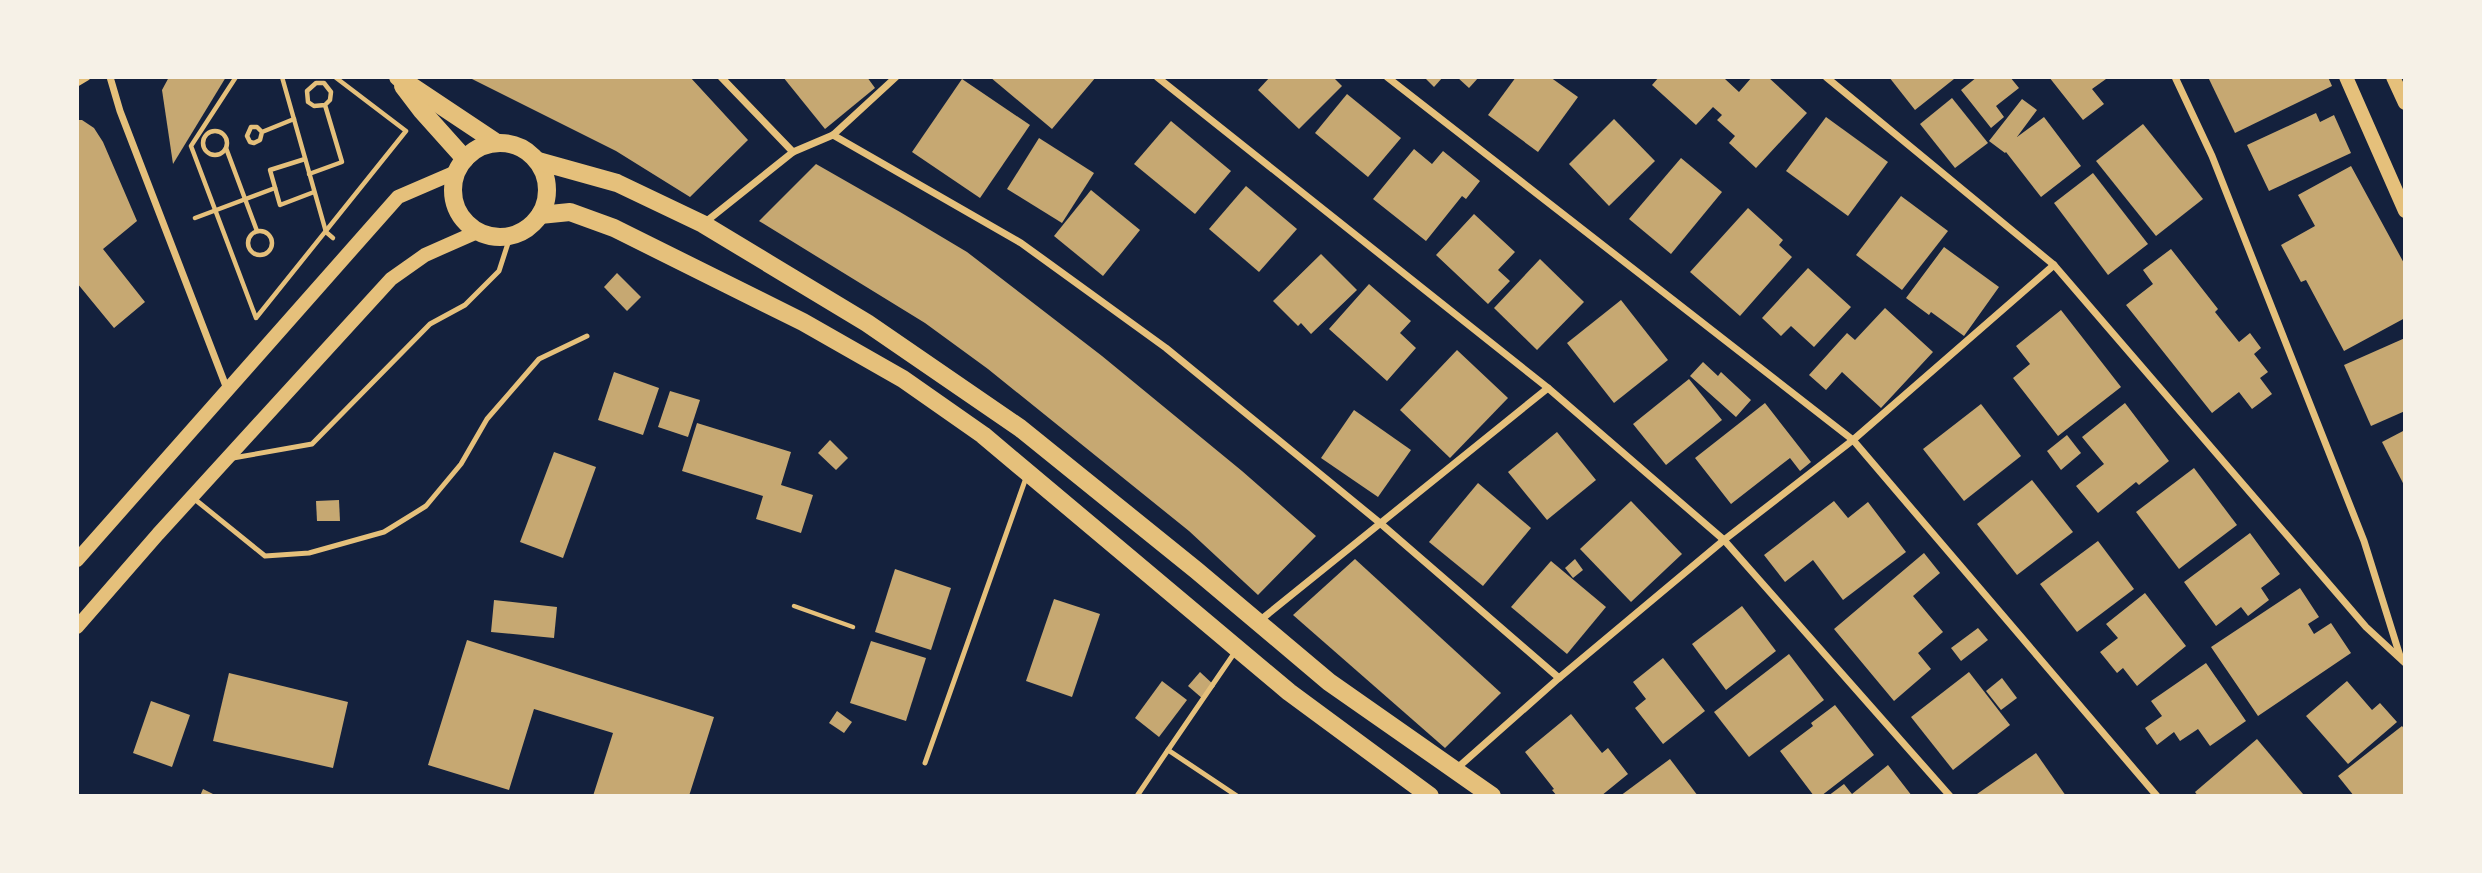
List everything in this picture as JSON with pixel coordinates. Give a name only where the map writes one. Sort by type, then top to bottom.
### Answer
[{"type":"main road","points":[[398,77],[460,165]]},
{"type":"main road","points":[[398,77],[497,143]]},
{"type":"main road","points":[[2346,77],[2405,211]]},
{"type":"main road","points":[[2393,77],[2405,103]]},
{"type":"main road","points":[[77,560],[398,197],[460,165],[480,147],[497,143],[513,144],[538,161],[617,183],[703,224],[867,323],[1020,428],[1329,682],[1492,796]]},
{"type":"main road","points":[[460,165],[453,187],[456,208],[465,223],[477,232],[497,238],[510,237],[529,228],[540,215],[547,194],[546,180],[538,161]]},
{"type":"main road","points":[[540,215],[570,212],[614,228],[803,322],[903,379],[983,435],[1289,692],[1430,796]]},
{"type":"main road","points":[[77,627],[391,279],[425,255],[477,232]]},
{"type":"street","points":[[77,83],[87,77]]},
{"type":"street","points":[[110,77],[120,111],[227,389]]},
{"type":"street","points":[[722,77],[793,152]]},
{"type":"street","points":[[703,224],[793,152],[833,135],[896,77]]},
{"type":"street","points":[[1157,77],[1549,388],[1724,540],[1950,796]]},
{"type":"street","points":[[1387,77],[1853,440],[2157,796]]},
{"type":"street","points":[[1825,77],[2053,265],[2366,627],[2402,659]]},
{"type":"street","points":[[2175,77],[2212,156],[2354,515],[2402,659]]},
{"type":"street","points":[[833,135],[1021,243],[1166,348],[1381,523],[1559,678]]},
{"type":"street","points":[[1454,770],[1724,540],[1853,440],[2053,265]]},
{"type":"street","points":[[1258,622],[1549,388]]},
{"type":"lane","points":[[226,459],[312,444],[430,324],[465,305],[499,271],[510,237]]},
{"type":"lane","points":[[192,497],[265,556],[309,553],[384,532],[426,506],[461,464],[487,419],[539,359],[587,336]]},
{"type":"lane","points":[[925,763],[1028,472]]},
{"type":"lane","points":[[1137,796],[1237,648]]},
{"type":"lane","points":[[1168,750],[1237,796]]},
{"type":"path","points":[[236,77],[191,146],[256,318],[407,131],[335,77]]},
{"type":"path","points":[[282,77],[326,232]]},
{"type":"path","points":[[316,83],[324,83],[329,88],[330,100],[325,105],[314,106],[308,102],[307,91],[316,83]]},
{"type":"path","points":[[309,174],[342,162],[325,105]]},
{"type":"path","points":[[261,132],[294,119]]},
{"type":"path","points":[[226,148],[222,154],[210,154],[204,150],[202,140],[212,131],[221,132],[227,141],[226,148],[257,231]]},
{"type":"path","points":[[305,159],[270,170],[280,205],[314,192]]},
{"type":"path","points":[[195,218],[275,188]]},
{"type":"path","points":[[257,231],[266,232],[272,241],[271,248],[260,256],[252,253],[248,245],[248,239],[257,231]]},
{"type":"path","points":[[794,606],[853,627]]},
{"type":"building","points":[[169,77],[226,77],[173,164],[162,90]]},
{"type":"building","points":[[468,77],[690,77],[748,140],[690,197],[616,151]]},
{"type":"building","points":[[783,77],[867,77],[875,88],[825,129]]},
{"type":"building","points":[[990,77],[1096,77],[1052,129]]},
{"type":"building","points":[[1270,77],[1333,77],[1342,86],[1299,129],[1258,90]]},
{"type":"building","points":[[1424,77],[1443,77],[1434,87]]},
{"type":"building","points":[[1457,77],[1479,77],[1469,88]]},
{"type":"building","points":[[1516,77],[1550,77],[1578,97],[1538,152],[1488,115]]},
{"type":"building","points":[[1659,77],[1727,77],[1725,79],[1739,92],[1752,77],[1768,77],[1807,113],[1756,168],[1729,143],[1735,136],[1717,120],[1722,115],[1713,107],[1696,125],[1652,85]]},
{"type":"building","points":[[1889,77],[1953,77],[1954,79],[1915,110]]},
{"type":"building","points":[[1977,77],[2010,77],[2019,88],[1996,106],[2004,117],[1991,128],[1961,90]]},
{"type":"building","points":[[2049,77],[2105,77],[2106,79],[2092,89],[2104,104],[2083,120]]},
{"type":"building","points":[[2208,77],[2328,77],[2332,86],[2235,133]]},
{"type":"building","points":[[962,79],[1030,125],[980,198],[912,152]]},
{"type":"building","points":[[1347,94],[1401,138],[1368,177],[1315,133]]},
{"type":"building","points":[[1952,98],[1988,143],[1955,168],[1920,124]]},
{"type":"building","points":[[2022,99],[2037,110],[2017,137],[2044,117],[2081,166],[2041,197],[2006,152],[1989,141]]},
{"type":"building","points":[[2316,113],[2320,122],[2334,115],[2351,153],[2269,191],[2247,145]]},
{"type":"building","points":[[1826,117],[1888,162],[1848,216],[1786,171]]},
{"type":"building","points":[[1614,119],[1655,161],[1609,206],[1569,164]]},
{"type":"building","points":[[77,120],[82,120],[94,128],[103,142],[137,221],[103,249],[145,302],[114,328],[77,283]]},
{"type":"building","points":[[1171,121],[1231,171],[1195,214],[1134,164]]},
{"type":"building","points":[[2143,124],[2203,199],[2156,236],[2096,161]]},
{"type":"building","points":[[1039,138],[1094,173],[1062,223],[1007,189]]},
{"type":"building","points":[[1414,149],[1432,164],[1443,151],[1480,181],[1466,199],[1462,196],[1426,241],[1373,199]]},
{"type":"building","points":[[1681,158],[1722,192],[1671,254],[1629,219]]},
{"type":"building","points":[[816,164],[967,252],[1102,356],[1242,471],[1316,536],[1258,595],[1189,531],[988,369],[925,323],[759,221]]},
{"type":"building","points":[[2351,166],[2405,265],[2405,318],[2344,351],[2306,280],[2301,282],[2281,245],[2315,226],[2298,195]]},
{"type":"building","points":[[2093,173],[2148,244],[2108,275],[2054,203]]},
{"type":"building","points":[[1246,186],[1297,229],[1259,272],[1209,229]]},
{"type":"building","points":[[1091,190],[1140,230],[1103,276],[1054,236]]},
{"type":"building","points":[[1901,196],[1948,231],[1902,290],[1856,255]]},
{"type":"building","points":[[1748,208],[1783,240],[1779,245],[1792,257],[1740,316],[1690,272]]},
{"type":"building","points":[[1474,214],[1515,252],[1498,270],[1510,281],[1488,304],[1436,255]]},
{"type":"building","points":[[1944,247],[1999,287],[1964,336],[1906,298]]},
{"type":"building","points":[[2171,249],[2218,309],[2215,312],[2239,342],[2250,333],[2261,348],[2254,354],[2268,372],[2260,378],[2272,394],[2252,409],[2239,392],[2212,413],[2126,305],[2153,284],[2143,270]]},
{"type":"building","points":[[1321,254],[1357,290],[1311,334],[1301,323],[1298,326],[1273,301]]},
{"type":"building","points":[[1540,259],[1584,302],[1537,350],[1494,308]]},
{"type":"building","points":[[1808,268],[1851,307],[1814,347],[1791,326],[1781,336],[1762,318]]},
{"type":"building","points":[[617,273],[641,297],[627,311],[604,287]]},
{"type":"building","points":[[1369,284],[1411,321],[1400,333],[1416,348],[1387,381],[1329,329]]},
{"type":"building","points":[[1621,300],[1668,360],[1614,403],[1567,343]]},
{"type":"building","points":[[1885,308],[1933,352],[1881,408],[1842,372],[1826,390],[1809,375],[1847,333],[1855,340]]},
{"type":"building","points":[[2061,310],[2121,387],[2058,436],[2013,378],[2030,364],[2016,346]]},
{"type":"building","points":[[2405,338],[2405,411],[2371,426],[2344,365]]},
{"type":"building","points":[[1457,350],[1508,398],[1450,458],[1400,410]]},
{"type":"building","points":[[1703,362],[1718,376],[1721,372],[1751,400],[1736,417],[1690,376]]},
{"type":"building","points":[[614,372],[659,388],[643,435],[598,420]]},
{"type":"building","points":[[1689,379],[1722,420],[1666,465],[1633,424]]},
{"type":"building","points":[[670,391],[700,400],[688,437],[658,427]]},
{"type":"building","points":[[1765,403],[1811,462],[1800,471],[1790,458],[1731,504],[1695,458]]},
{"type":"building","points":[[2125,403],[2169,461],[2139,485],[2136,482],[2098,513],[2076,486],[2104,464],[2082,437]]},
{"type":"building","points":[[1981,404],[2021,456],[1964,501],[1923,449]]},
{"type":"building","points":[[1354,410],[1411,450],[1378,497],[1321,458]]},
{"type":"building","points":[[697,423],[791,452],[781,485],[813,495],[801,533],[756,519],[763,496],[682,471]]},
{"type":"building","points":[[2405,430],[2405,487],[2382,442]]},
{"type":"building","points":[[1557,432],[1596,480],[1547,520],[1508,472]]},
{"type":"building","points":[[2067,435],[2081,453],[2061,470],[2047,451]]},
{"type":"building","points":[[830,440],[848,458],[836,470],[818,453]]},
{"type":"building","points":[[554,452],[596,467],[563,558],[520,542]]},
{"type":"building","points":[[2194,468],[2237,525],[2179,569],[2136,512]]},
{"type":"building","points":[[2032,480],[2073,532],[2017,575],[1977,524]]},
{"type":"building","points":[[1478,483],[1531,528],[1483,586],[1429,542]]},
{"type":"building","points":[[339,500],[340,521],[317,521],[316,501]]},
{"type":"building","points":[[1631,501],[1682,554],[1631,602],[1580,549]]},
{"type":"building","points":[[1834,501],[1848,518],[1868,502],[1906,552],[1843,600],[1813,560],[1785,582],[1764,555]]},
{"type":"building","points":[[2250,533],[2280,574],[2261,588],[2269,600],[2248,616],[2241,607],[2216,626],[2184,582]]},
{"type":"building","points":[[2098,541],[2134,589],[2077,632],[2040,584]]},
{"type":"building","points":[[1924,553],[1940,573],[1913,596],[1943,632],[1918,653],[1931,669],[1894,701],[1834,629]]},
{"type":"building","points":[[1355,559],[1501,693],[1445,748],[1293,615]]},
{"type":"building","points":[[1575,559],[1583,570],[1573,578],[1565,568]]},
{"type":"building","points":[[1551,561],[1606,607],[1567,654],[1511,607]]},
{"type":"building","points":[[895,569],[951,588],[931,650],[875,632]]},
{"type":"building","points":[[2300,588],[2319,617],[2308,624],[2314,634],[2331,623],[2351,653],[2258,716],[2211,647]]},
{"type":"building","points":[[2145,593],[2186,646],[2137,686],[2123,668],[2117,673],[2100,652],[2118,638],[2106,624]]},
{"type":"building","points":[[1054,599],[1100,614],[1072,697],[1026,681]]},
{"type":"building","points":[[494,600],[557,607],[554,638],[491,632]]},
{"type":"building","points":[[1742,606],[1776,651],[1726,690],[1692,644]]},
{"type":"building","points":[[1978,628],[1988,640],[1961,661],[1951,648]]},
{"type":"building","points":[[467,640],[714,717],[689,796],[593,796],[613,733],[534,709],[509,790],[428,765]]},
{"type":"building","points":[[871,641],[926,658],[906,721],[850,703]]},
{"type":"building","points":[[1789,654],[1824,700],[1749,757],[1714,712]]},
{"type":"building","points":[[1663,658],[1705,711],[1663,744],[1635,708],[1646,699],[1633,682]]},
{"type":"building","points":[[2206,663],[2246,721],[2210,746],[2198,729],[2180,741],[2174,732],[2157,745],[2145,728],[2162,716],[2151,701]]},
{"type":"building","points":[[1200,672],[1215,686],[1203,699],[1188,686]]},
{"type":"building","points":[[1969,672],[2010,725],[1953,770],[1911,717]]},
{"type":"building","points":[[229,673],[348,702],[333,768],[213,741]]},
{"type":"building","points":[[2002,678],[2017,698],[2001,710],[1986,691]]},
{"type":"building","points":[[1162,681],[1187,700],[1159,737],[1135,718]]},
{"type":"building","points":[[2347,681],[2372,710],[2380,703],[2397,722],[2348,764],[2306,716]]},
{"type":"building","points":[[151,701],[190,715],[172,767],[133,753]]},
{"type":"building","points":[[1835,705],[1874,755],[1821,796],[1814,796],[1780,751]]},
{"type":"building","points":[[837,711],[852,722],[844,733],[829,723]]},
{"type":"building","points":[[1571,714],[1602,753],[1608,748],[1628,774],[1601,796],[1557,796],[1525,752]]},
{"type":"building","points":[[2402,726],[2405,730],[2405,796],[2354,796],[2338,776]]},
{"type":"building","points":[[2257,739],[2303,794],[2301,796],[2198,796],[2195,792]]},
{"type":"building","points":[[2036,753],[2066,796],[1978,796],[1977,794]]},
{"type":"building","points":[[1670,759],[1698,796],[1620,796]]},
{"type":"building","points":[[1888,765],[1912,796],[1828,796],[1844,784],[1852,794]]},
{"type":"building","points":[[203,789],[217,796],[200,796]]}]
